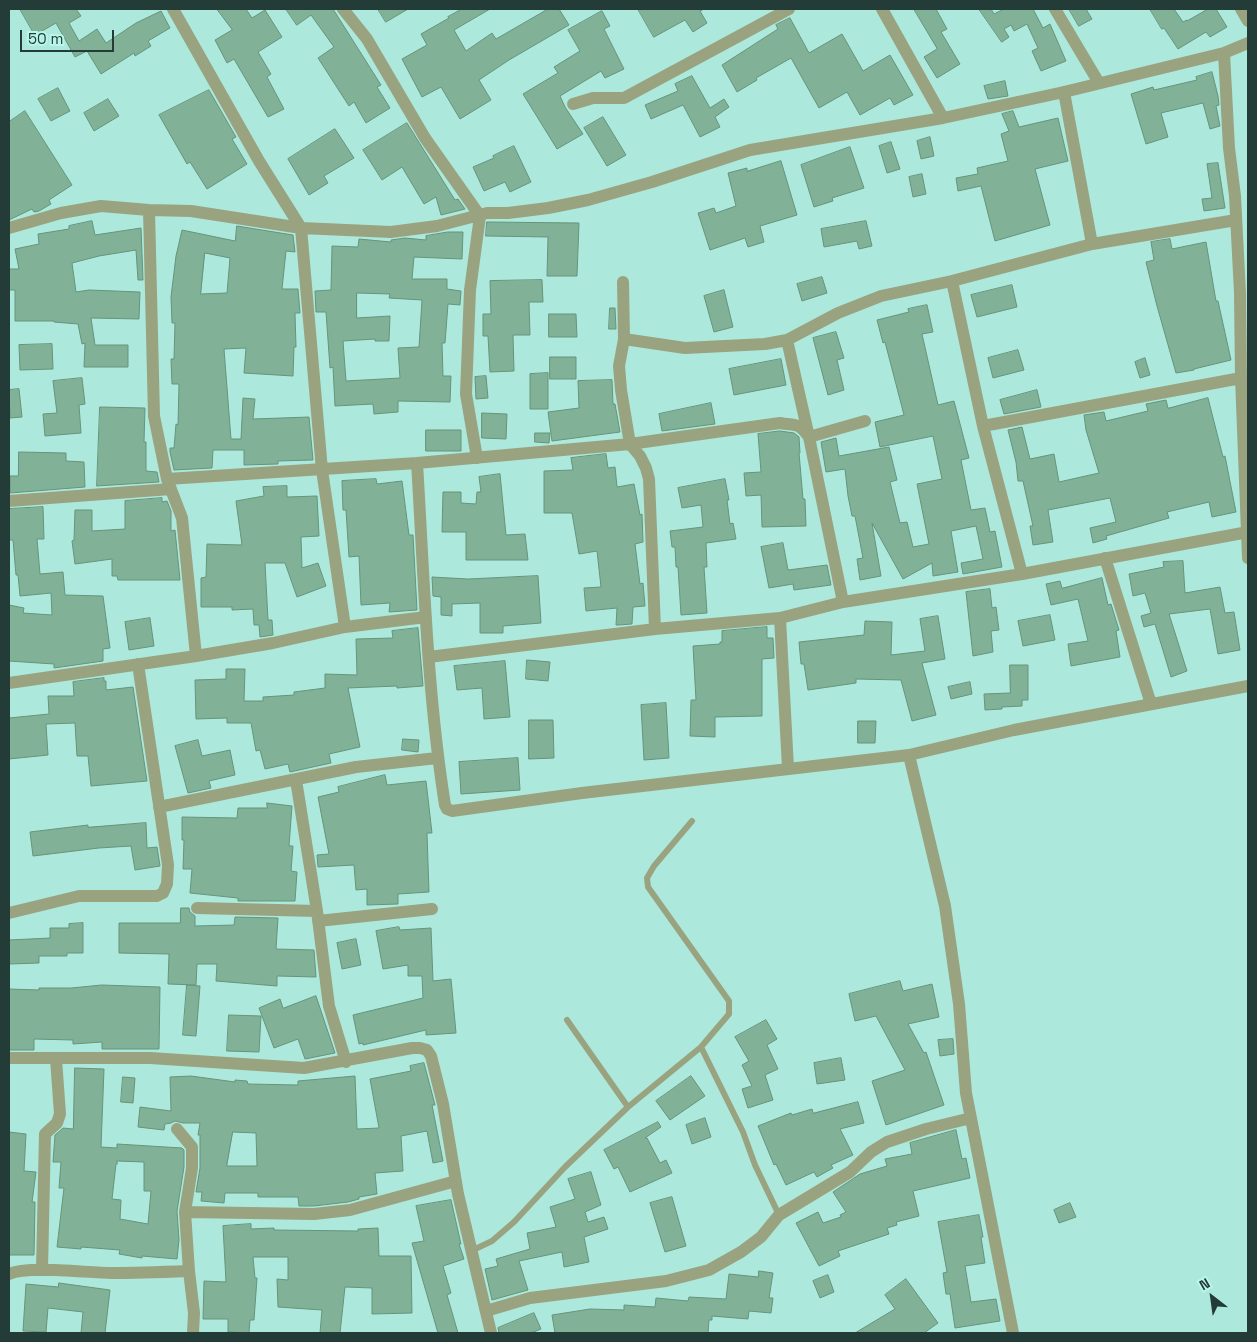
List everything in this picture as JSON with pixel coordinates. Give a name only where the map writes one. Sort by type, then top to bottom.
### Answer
[{"type":"street","points":[[173,9],[259,161],[301,228],[322,470],[345,627]]},
{"type":"street","points":[[343,9],[367,39],[426,138],[480,216],[470,290],[466,394],[477,458]]},
{"type":"street","points":[[574,104],[593,98],[624,98],[789,9]]},
{"type":"street","points":[[882,9],[943,118]]},
{"type":"street","points":[[1056,9],[1099,83]]},
{"type":"street","points":[[1241,9],[1248,21]]},
{"type":"street","points":[[9,228],[61,213],[101,206],[191,211],[301,228],[391,232],[437,226],[487,213],[508,213],[548,208],[588,200],[652,182],[750,150],[943,118],[1064,92],[1224,53],[1248,43]]},
{"type":"street","points":[[1224,53],[1240,293],[1241,378],[1248,558]]},
{"type":"street","points":[[1064,92],[1092,244]]},
{"type":"street","points":[[149,210],[154,416],[169,484],[182,518],[196,656]]},
{"type":"street","points":[[624,339],[685,348],[765,344],[787,340],[838,313],[881,296],[952,281],[1092,244],[1236,220]]},
{"type":"street","points":[[952,281],[983,426],[1022,574]]},
{"type":"street","points":[[623,282],[624,339],[619,366],[621,390],[630,444],[640,456],[649,479],[655,629]]},
{"type":"street","points":[[787,340],[843,602]]},
{"type":"street","points":[[983,426],[1241,378]]},
{"type":"street","points":[[809,437],[865,421]]},
{"type":"street","points":[[9,501],[169,484],[322,470],[417,464],[630,444],[780,424],[795,424],[802,428],[809,437]]},
{"type":"street","points":[[417,464],[428,657],[437,758],[445,805],[447,809],[452,811],[582,793],[909,755],[1014,730],[1248,686]]},
{"type":"street","points":[[428,657],[655,629],[780,618],[843,602],[1022,574],[1248,532]]},
{"type":"street","points":[[1105,558],[1151,704]]},
{"type":"street","points":[[9,683],[196,656],[345,627],[426,617]]},
{"type":"street","points":[[780,618],[788,768]]},
{"type":"street","points":[[9,913],[79,896],[157,896],[163,893],[167,884],[168,865],[138,664]]},
{"type":"street","points":[[909,755],[944,906],[959,1004],[966,1093],[1013,1333]]},
{"type":"street","points":[[159,807],[356,767],[437,758]]},
{"type":"street","points":[[296,780],[329,1006],[346,1062]]},
{"type":"street","points":[[197,908],[317,916],[432,909]]},
{"type":"street","points":[[9,1058],[150,1058],[304,1068],[346,1062],[412,1048],[427,1050],[432,1056],[456,1181],[491,1333]]},
{"type":"street","points":[[42,1270],[45,1134],[57,1123],[60,1114],[56,1059]]},
{"type":"street","points":[[486,1311],[530,1298],[666,1281],[709,1270],[741,1252],[761,1237],[779,1215],[850,1172],[871,1152],[887,1142],[926,1129],[971,1118]]},
{"type":"street","points":[[177,1129],[192,1147],[192,1168],[184,1212],[188,1271],[194,1313],[193,1333]]},
{"type":"street","points":[[184,1212],[314,1214],[350,1210],[456,1181]]},
{"type":"street","points":[[9,1274],[42,1270],[111,1273],[188,1271]]},
{"type":"lane","points":[[471,1251],[492,1241],[514,1222],[565,1167],[628,1107],[701,1047],[729,1014],[729,1002],[648,887],[647,878],[654,866],[692,821]]},
{"type":"lane","points":[[567,1020],[628,1107]]},
{"type":"lane","points":[[701,1047],[743,1132],[755,1165],[779,1215]]},
{"type":"building","points":[[20,9],[76,9],[81,16],[69,23],[79,41],[97,29],[106,43],[136,23],[161,11],[170,28],[148,41],[151,46],[135,56],[134,53],[101,74],[87,51],[75,57],[56,23],[35,35]]},
{"type":"building","points":[[217,9],[246,9],[252,18],[265,10],[282,37],[258,52],[271,74],[267,77],[284,109],[268,117],[234,59],[227,63],[215,40],[232,30]]},
{"type":"building","points":[[286,9],[333,9],[381,85],[377,87],[390,108],[366,123],[354,102],[349,106],[318,58],[334,47],[311,15],[297,25]]},
{"type":"building","points":[[378,9],[408,9],[386,22]]},
{"type":"building","points":[[462,9],[490,9],[454,30],[466,51],[492,33],[496,39],[548,9],[559,9],[569,25],[479,80],[491,100],[460,119],[441,87],[422,97],[402,59],[427,45],[421,34]]},
{"type":"building","points":[[638,9],[704,9],[700,11],[707,23],[693,32],[685,20],[654,37]]},
{"type":"building","points":[[914,9],[936,9],[947,29],[941,32],[960,64],[937,78],[924,57],[937,49]]},
{"type":"building","points":[[979,9],[991,9],[994,14],[1004,9],[1033,9],[1043,28],[1050,24],[1066,61],[1041,71],[1032,51],[1038,48],[1027,24],[1014,31],[1011,25],[1004,29],[1009,37],[1002,42]]},
{"type":"building","points":[[1069,9],[1086,9],[1092,19],[1079,26]]},
{"type":"building","points":[[1150,9],[1174,9],[1183,22],[1208,9],[1216,9],[1227,27],[1210,37],[1206,32],[1178,49],[1164,28],[1162,29]]},
{"type":"building","points":[[602,11],[610,26],[604,29],[624,69],[605,78],[601,71],[560,96],[583,134],[557,149],[523,94],[558,73],[554,67],[580,51],[568,30]]},
{"type":"building","points":[[790,18],[809,53],[842,34],[863,71],[890,55],[913,95],[894,105],[890,98],[860,115],[847,92],[819,108],[791,58],[756,78],[757,80],[737,92],[722,65],[778,29],[776,25]]},
{"type":"building","points":[[1212,72],[1218,96],[1219,105],[1216,106],[1220,126],[1210,129],[1203,103],[1161,113],[1168,137],[1146,144],[1131,94],[1153,87],[1154,90],[1197,80],[1196,77]]},
{"type":"building","points":[[692,76],[710,108],[724,99],[729,107],[715,117],[720,127],[700,137],[683,105],[651,119],[645,105],[678,91],[675,84]]},
{"type":"building","points":[[1005,81],[1008,96],[988,99],[984,86]]},
{"type":"building","points":[[58,88],[70,111],[51,121],[38,99]]},
{"type":"building","points":[[209,90],[236,137],[232,139],[247,164],[207,189],[190,162],[187,164],[159,115]]},
{"type":"building","points":[[108,99],[119,116],[94,131],[84,113]]},
{"type":"building","points":[[25,111],[72,185],[49,200],[51,204],[39,211],[34,212],[32,209],[9,220],[9,122]]},
{"type":"building","points":[[1013,111],[1019,127],[1058,118],[1068,161],[1035,169],[1050,225],[995,241],[981,186],[958,191],[956,178],[978,174],[977,168],[1008,161],[1001,134],[1009,131],[1002,114]]},
{"type":"building","points":[[603,117],[626,155],[607,166],[584,128]]},
{"type":"building","points":[[407,123],[455,200],[458,199],[465,209],[441,215],[436,197],[424,204],[402,167],[382,180],[363,150]]},
{"type":"building","points":[[335,129],[354,158],[324,176],[328,183],[309,195],[288,159]]},
{"type":"building","points":[[930,137],[934,156],[921,159],[917,141]]},
{"type":"building","points":[[891,142],[900,169],[887,173],[879,146]]},
{"type":"building","points":[[514,146],[531,182],[510,192],[505,182],[484,191],[473,167],[494,158],[493,156]]},
{"type":"building","points":[[850,147],[864,188],[832,198],[833,201],[814,207],[801,165]]},
{"type":"building","points":[[781,161],[797,215],[760,226],[764,242],[748,247],[745,238],[710,250],[698,213],[714,208],[716,213],[736,206],[728,173],[747,168],[747,171]]},
{"type":"building","points":[[1218,163],[1225,208],[1204,211],[1202,199],[1212,198],[1207,164]]},
{"type":"building","points":[[922,174],[926,194],[913,197],[909,177]]},
{"type":"building","points":[[92,221],[95,235],[141,228],[143,280],[138,280],[136,250],[72,263],[76,292],[89,290],[140,292],[139,319],[91,318],[95,345],[128,345],[128,367],[84,367],[85,343],[82,344],[78,324],[54,321],[15,321],[15,290],[9,290],[9,269],[19,269],[15,249],[39,244],[38,234],[69,229],[69,226]]},
{"type":"building","points":[[866,221],[872,246],[859,249],[857,241],[824,247],[821,229]]},
{"type":"building","points":[[487,222],[579,223],[577,276],[547,276],[548,237],[486,236]]},
{"type":"building","points":[[237,226],[293,235],[295,252],[286,251],[282,289],[298,289],[300,313],[295,313],[296,347],[294,347],[293,376],[244,373],[246,348],[224,349],[231,439],[241,439],[243,398],[255,399],[253,419],[309,417],[313,460],[278,461],[278,464],[244,465],[244,450],[213,450],[212,468],[174,470],[170,448],[174,448],[176,424],[178,425],[179,384],[172,384],[171,359],[174,359],[175,323],[172,323],[171,297],[176,256],[182,230],[235,241]],"holes":[[[205,253],[230,258],[227,293],[201,294]]]},
{"type":"building","points":[[448,232],[463,232],[462,259],[414,257],[412,279],[447,279],[447,289],[461,291],[460,305],[448,304],[445,343],[442,343],[443,376],[451,376],[450,402],[398,401],[398,412],[374,414],[373,404],[335,406],[333,367],[330,368],[326,312],[316,312],[315,291],[331,290],[332,246],[358,247],[359,239],[391,242],[391,240],[405,238],[426,240],[426,236]],"holes":[[[357,293],[390,294],[389,298],[422,300],[419,347],[398,348],[400,378],[346,381],[343,341],[375,339],[375,341],[389,341],[390,316],[357,318]]]},
{"type":"building","points":[[1170,239],[1172,249],[1206,242],[1216,301],[1218,301],[1231,360],[1176,373],[1146,262],[1154,260],[1151,242]]},
{"type":"building","points":[[822,277],[827,293],[802,301],[797,284]]},
{"type":"building","points":[[542,280],[543,302],[529,302],[530,335],[513,335],[514,371],[490,372],[488,336],[483,336],[483,314],[491,314],[490,281]]},
{"type":"building","points":[[1012,285],[1017,307],[977,317],[971,295]]},
{"type":"building","points":[[724,290],[733,327],[714,332],[704,296]]},
{"type":"building","points":[[927,305],[933,332],[922,334],[938,405],[954,401],[969,458],[961,460],[971,510],[985,508],[990,532],[995,531],[1002,567],[963,574],[961,563],[983,559],[976,526],[951,531],[958,572],[933,576],[932,563],[903,579],[872,523],[881,576],[860,580],[857,559],[863,558],[855,516],[852,516],[845,469],[826,472],[821,442],[836,438],[839,456],[889,447],[897,480],[890,482],[900,523],[907,522],[913,547],[929,544],[917,484],[942,479],[933,436],[880,447],[875,422],[904,415],[885,342],[883,343],[877,320],[909,312],[908,309]]},
{"type":"building","points":[[610,308],[615,308],[616,329],[609,329]]},
{"type":"building","points":[[549,314],[576,314],[577,337],[549,337]]},
{"type":"building","points":[[836,332],[844,358],[837,360],[844,390],[828,395],[813,338]]},
{"type":"building","points":[[52,344],[53,369],[20,370],[19,345]]},
{"type":"building","points":[[1018,350],[1024,370],[993,378],[988,358]]},
{"type":"building","points":[[550,357],[576,357],[576,379],[550,379]]},
{"type":"building","points":[[1145,358],[1150,375],[1140,378],[1135,362]]},
{"type":"building","points":[[781,359],[786,385],[734,395],[729,369]]},
{"type":"building","points":[[548,373],[548,409],[530,409],[530,374]]},
{"type":"building","points":[[486,376],[488,398],[476,399],[475,377]]},
{"type":"building","points":[[82,378],[85,404],[79,405],[81,433],[45,436],[43,414],[57,413],[53,381]]},
{"type":"building","points":[[612,380],[613,404],[615,404],[620,432],[552,441],[548,412],[579,408],[578,381]]},
{"type":"building","points":[[19,389],[22,417],[10,418],[9,390]]},
{"type":"building","points":[[1037,390],[1041,407],[1004,414],[1000,400]]},
{"type":"building","points":[[1208,398],[1223,457],[1225,456],[1236,512],[1212,517],[1209,502],[1167,512],[1169,518],[1106,536],[1107,539],[1093,543],[1090,528],[1116,522],[1110,498],[1048,510],[1053,542],[1033,545],[1030,526],[1033,526],[1023,481],[1018,481],[1016,462],[1008,430],[1022,427],[1030,459],[1054,454],[1059,482],[1099,473],[1086,430],[1084,415],[1104,412],[1106,421],[1148,411],[1146,404],[1166,400],[1168,408]]},
{"type":"building","points":[[711,403],[715,424],[662,431],[659,414]]},
{"type":"building","points":[[100,407],[145,408],[144,442],[146,442],[146,471],[157,472],[159,482],[97,486]]},
{"type":"building","points":[[482,413],[507,414],[506,439],[482,438]]},
{"type":"building","points":[[426,430],[461,430],[461,451],[426,451]]},
{"type":"building","points":[[780,431],[794,433],[799,437],[806,526],[762,527],[761,495],[746,496],[744,473],[761,472],[758,434]]},
{"type":"building","points":[[535,433],[550,433],[549,443],[535,442]]},
{"type":"building","points":[[19,452],[66,453],[66,461],[84,462],[85,487],[10,493],[10,476],[18,476]]},
{"type":"building","points":[[606,454],[608,468],[615,467],[617,487],[634,484],[640,515],[642,514],[643,542],[635,544],[640,584],[643,583],[645,606],[633,607],[632,624],[616,625],[617,608],[586,611],[584,588],[601,587],[597,551],[579,554],[572,513],[544,513],[544,471],[573,470],[571,458]]},
{"type":"building","points":[[500,474],[506,535],[525,534],[528,560],[466,560],[466,532],[442,532],[443,492],[461,492],[461,503],[476,504],[477,492],[481,492],[479,477]]},
{"type":"building","points":[[376,479],[377,484],[402,481],[409,535],[413,535],[417,610],[389,612],[390,603],[361,605],[359,556],[349,557],[346,510],[343,510],[342,481]]},
{"type":"building","points":[[725,479],[729,500],[727,500],[730,524],[733,523],[736,539],[706,543],[707,567],[704,567],[707,613],[681,615],[678,567],[676,567],[675,547],[672,547],[670,531],[703,527],[701,505],[682,508],[678,488]]},
{"type":"building","points":[[287,486],[287,497],[317,496],[319,536],[301,537],[302,568],[318,563],[326,586],[297,597],[285,563],[265,563],[268,620],[272,620],[273,635],[260,637],[259,625],[254,625],[253,609],[232,610],[232,607],[201,607],[201,578],[206,577],[207,544],[242,545],[236,501],[264,496],[263,487]]},
{"type":"building","points":[[162,498],[162,502],[167,501],[171,511],[171,531],[175,530],[180,580],[118,580],[117,576],[112,576],[112,559],[75,564],[72,541],[74,540],[75,510],[92,510],[92,531],[125,529],[125,501]]},
{"type":"building","points":[[43,507],[44,539],[37,539],[40,574],[63,572],[65,595],[103,596],[110,648],[103,649],[103,661],[54,668],[54,664],[9,661],[9,605],[24,608],[23,613],[52,615],[51,593],[20,596],[13,540],[9,540],[9,509]]},
{"type":"building","points":[[783,543],[788,570],[827,565],[831,585],[794,590],[793,584],[769,588],[761,547]]},
{"type":"building","points":[[1183,561],[1185,593],[1220,587],[1225,613],[1234,612],[1240,650],[1218,654],[1210,609],[1169,614],[1187,671],[1171,677],[1155,624],[1144,627],[1141,616],[1151,613],[1145,593],[1133,596],[1129,574],[1164,567],[1163,562]]},
{"type":"building","points":[[538,576],[541,623],[503,626],[503,633],[480,633],[480,603],[452,604],[452,616],[441,615],[441,597],[433,596],[432,577],[468,579]]},
{"type":"building","points":[[1102,578],[1108,605],[1111,604],[1119,630],[1116,631],[1120,657],[1071,666],[1068,644],[1088,641],[1078,599],[1051,605],[1046,584],[1060,581],[1062,588]]},
{"type":"building","points":[[990,589],[992,608],[996,607],[999,630],[991,631],[993,652],[973,656],[966,592]]},
{"type":"building","points":[[1050,615],[1055,640],[1023,646],[1018,621]]},
{"type":"building","points":[[938,616],[945,659],[922,663],[936,715],[912,721],[901,680],[856,679],[856,683],[808,690],[804,664],[801,664],[799,642],[864,635],[865,621],[892,622],[891,655],[925,651],[920,619]]},
{"type":"building","points":[[150,618],[154,646],[129,650],[125,622]]},
{"type":"building","points":[[767,627],[767,638],[773,638],[774,658],[762,659],[762,716],[715,717],[715,737],[690,736],[691,700],[696,700],[693,646],[720,644],[722,642],[722,631]]},
{"type":"building","points":[[418,628],[423,686],[348,688],[360,747],[329,754],[331,763],[290,772],[288,764],[265,769],[260,750],[256,751],[251,723],[227,723],[227,718],[196,719],[195,680],[226,679],[226,669],[245,669],[244,701],[263,701],[263,697],[294,695],[294,692],[325,688],[325,674],[357,675],[356,639],[393,638],[392,631]]},
{"type":"building","points":[[527,660],[550,662],[548,681],[526,679]]},
{"type":"building","points":[[505,661],[510,717],[484,719],[482,688],[457,690],[454,666]]},
{"type":"building","points":[[1010,665],[1028,665],[1028,700],[1022,700],[1022,706],[985,710],[984,694],[1010,693]]},
{"type":"building","points":[[104,678],[106,690],[133,687],[147,781],[91,786],[88,756],[77,756],[75,723],[46,724],[48,755],[9,759],[9,718],[49,714],[48,696],[74,696],[73,682]]},
{"type":"building","points":[[970,682],[972,694],[951,699],[948,687]]},
{"type":"building","points":[[666,703],[669,758],[644,760],[641,705]]},
{"type":"building","points":[[529,720],[553,720],[554,758],[529,759]]},
{"type":"building","points":[[858,721],[876,721],[875,743],[858,743]]},
{"type":"building","points":[[403,739],[419,740],[418,752],[402,750]]},
{"type":"building","points":[[198,740],[202,756],[230,750],[235,775],[209,781],[211,788],[188,793],[175,746]]},
{"type":"building","points":[[518,758],[520,790],[461,794],[459,762]]},
{"type":"building","points":[[385,775],[387,785],[426,781],[432,833],[427,833],[429,892],[398,894],[398,904],[367,905],[367,889],[356,890],[354,865],[318,867],[317,855],[329,854],[318,797],[339,792],[338,787]]},
{"type":"building","points":[[267,803],[292,806],[289,846],[293,846],[291,871],[297,872],[295,901],[238,901],[238,898],[190,893],[192,869],[183,869],[184,840],[182,840],[182,817],[237,818],[238,808],[267,808]]},
{"type":"building","points":[[146,823],[147,848],[157,847],[160,866],[135,870],[131,846],[33,856],[30,832],[88,825],[88,827]]},
{"type":"building","points":[[181,908],[189,908],[190,912],[195,916],[195,926],[234,925],[235,917],[278,918],[276,949],[314,950],[316,977],[277,976],[277,986],[216,981],[217,964],[197,964],[196,985],[168,984],[169,954],[119,953],[119,923],[180,923]]},
{"type":"building","points":[[83,923],[83,953],[67,953],[67,956],[39,956],[39,963],[9,964],[9,940],[50,938],[50,928],[69,928],[69,924]]},
{"type":"building","points":[[399,927],[400,930],[431,928],[433,981],[451,979],[456,1033],[426,1035],[426,1030],[363,1045],[363,1043],[359,1044],[353,1015],[423,998],[422,976],[408,976],[408,965],[383,969],[376,931]]},
{"type":"building","points":[[356,939],[361,965],[342,969],[337,943]]},
{"type":"building","points":[[900,981],[903,991],[932,984],[939,1017],[908,1024],[924,1053],[926,1052],[944,1105],[886,1125],[872,1081],[905,1070],[876,1016],[855,1021],[849,994]]},
{"type":"building","points":[[102,985],[160,987],[159,1049],[102,1049],[102,1042],[73,1044],[73,1040],[34,1039],[34,1050],[9,1050],[9,989],[39,990],[39,988],[71,988]]},
{"type":"building","points":[[187,985],[200,986],[196,1036],[183,1035]]},
{"type":"building","points":[[316,996],[335,1053],[305,1059],[298,1039],[274,1048],[259,1008],[280,999],[283,1008]]},
{"type":"building","points":[[229,1015],[261,1016],[259,1052],[227,1051]]},
{"type":"building","points":[[766,1020],[777,1039],[767,1045],[778,1069],[765,1075],[773,1100],[748,1108],[742,1089],[752,1086],[742,1065],[749,1061],[735,1037]]},
{"type":"building","points":[[953,1039],[954,1054],[940,1056],[938,1040]]},
{"type":"building","points":[[841,1058],[845,1080],[817,1084],[814,1063]]},
{"type":"building","points":[[424,1063],[435,1105],[432,1105],[443,1161],[433,1163],[427,1131],[401,1136],[403,1171],[375,1173],[377,1194],[359,1197],[359,1199],[348,1202],[299,1206],[298,1197],[258,1197],[258,1193],[225,1193],[224,1203],[201,1201],[202,1192],[196,1192],[200,1168],[200,1135],[198,1135],[200,1123],[175,1121],[165,1124],[164,1130],[138,1127],[140,1107],[171,1111],[170,1077],[191,1076],[235,1082],[235,1080],[247,1081],[248,1084],[298,1085],[298,1081],[355,1076],[357,1129],[379,1128],[370,1079],[411,1071],[410,1066]],"holes":[[[233,1132],[256,1133],[257,1166],[227,1166]]]},
{"type":"building","points":[[75,1068],[104,1069],[101,1147],[117,1148],[117,1144],[182,1148],[184,1150],[184,1167],[177,1211],[179,1240],[177,1259],[142,1256],[142,1258],[119,1254],[120,1250],[57,1247],[64,1188],[59,1188],[61,1162],[53,1162],[55,1135],[63,1128],[73,1129]],"holes":[[[117,1161],[144,1162],[144,1191],[151,1191],[148,1224],[120,1219],[121,1200],[112,1199]]]},
{"type":"building","points":[[691,1076],[705,1096],[670,1120],[656,1101]]},
{"type":"building","points":[[123,1077],[135,1078],[133,1103],[121,1102]]},
{"type":"building","points":[[858,1102],[864,1123],[840,1129],[853,1155],[831,1165],[833,1168],[817,1177],[814,1172],[786,1185],[776,1164],[774,1165],[758,1126],[791,1113],[792,1115],[812,1109],[813,1113]]},
{"type":"building","points":[[705,1118],[711,1137],[692,1144],[686,1125]]},
{"type":"building","points":[[658,1122],[661,1127],[645,1138],[647,1138],[660,1163],[666,1160],[672,1173],[630,1192],[618,1167],[614,1169],[604,1150]]},
{"type":"building","points":[[956,1130],[962,1159],[966,1158],[970,1178],[913,1191],[919,1216],[896,1222],[897,1225],[887,1228],[889,1234],[838,1251],[840,1256],[819,1266],[796,1223],[818,1212],[823,1223],[841,1217],[840,1215],[846,1212],[833,1192],[860,1174],[887,1166],[885,1159],[912,1154],[910,1143]]},
{"type":"building","points":[[9,1132],[26,1134],[24,1171],[36,1172],[32,1202],[35,1202],[34,1255],[9,1255]]},
{"type":"building","points":[[591,1172],[601,1205],[585,1212],[588,1222],[604,1217],[608,1229],[584,1237],[589,1262],[564,1267],[562,1252],[519,1261],[528,1290],[492,1300],[485,1269],[498,1266],[496,1259],[530,1249],[527,1233],[556,1227],[550,1207],[575,1199],[568,1179]]},
{"type":"building","points":[[672,1197],[686,1246],[665,1252],[650,1203]]},
{"type":"building","points":[[451,1200],[461,1244],[459,1244],[464,1259],[443,1266],[451,1293],[447,1295],[458,1333],[438,1333],[412,1243],[424,1241],[416,1206]]},
{"type":"building","points":[[1070,1203],[1076,1217],[1059,1223],[1054,1210]]},
{"type":"building","points":[[979,1215],[985,1263],[965,1266],[971,1302],[996,1299],[1000,1321],[955,1328],[950,1294],[946,1294],[943,1273],[947,1272],[938,1222]]},
{"type":"building","points":[[251,1224],[251,1229],[274,1228],[274,1230],[358,1231],[358,1229],[378,1228],[379,1256],[411,1256],[412,1313],[372,1314],[372,1288],[345,1287],[340,1333],[320,1333],[322,1310],[278,1307],[277,1279],[288,1280],[288,1257],[253,1257],[255,1278],[257,1278],[254,1320],[250,1320],[249,1333],[228,1332],[228,1319],[203,1319],[204,1281],[226,1282],[223,1226]]},
{"type":"building","points":[[759,1271],[773,1273],[769,1298],[773,1298],[771,1313],[749,1311],[748,1319],[712,1316],[712,1320],[709,1320],[708,1333],[555,1333],[552,1315],[590,1309],[624,1310],[624,1305],[655,1307],[656,1298],[688,1301],[689,1297],[726,1299],[729,1274],[758,1277]]},
{"type":"building","points":[[828,1275],[834,1292],[820,1298],[813,1281]]},
{"type":"building","points":[[906,1279],[938,1323],[924,1333],[855,1333],[895,1309],[885,1295]]},
{"type":"building","points":[[59,1283],[110,1290],[105,1333],[81,1333],[83,1312],[48,1308],[46,1332],[23,1331],[26,1284],[58,1287]]},
{"type":"building","points":[[534,1313],[541,1329],[531,1333],[499,1333],[498,1328]]}]
